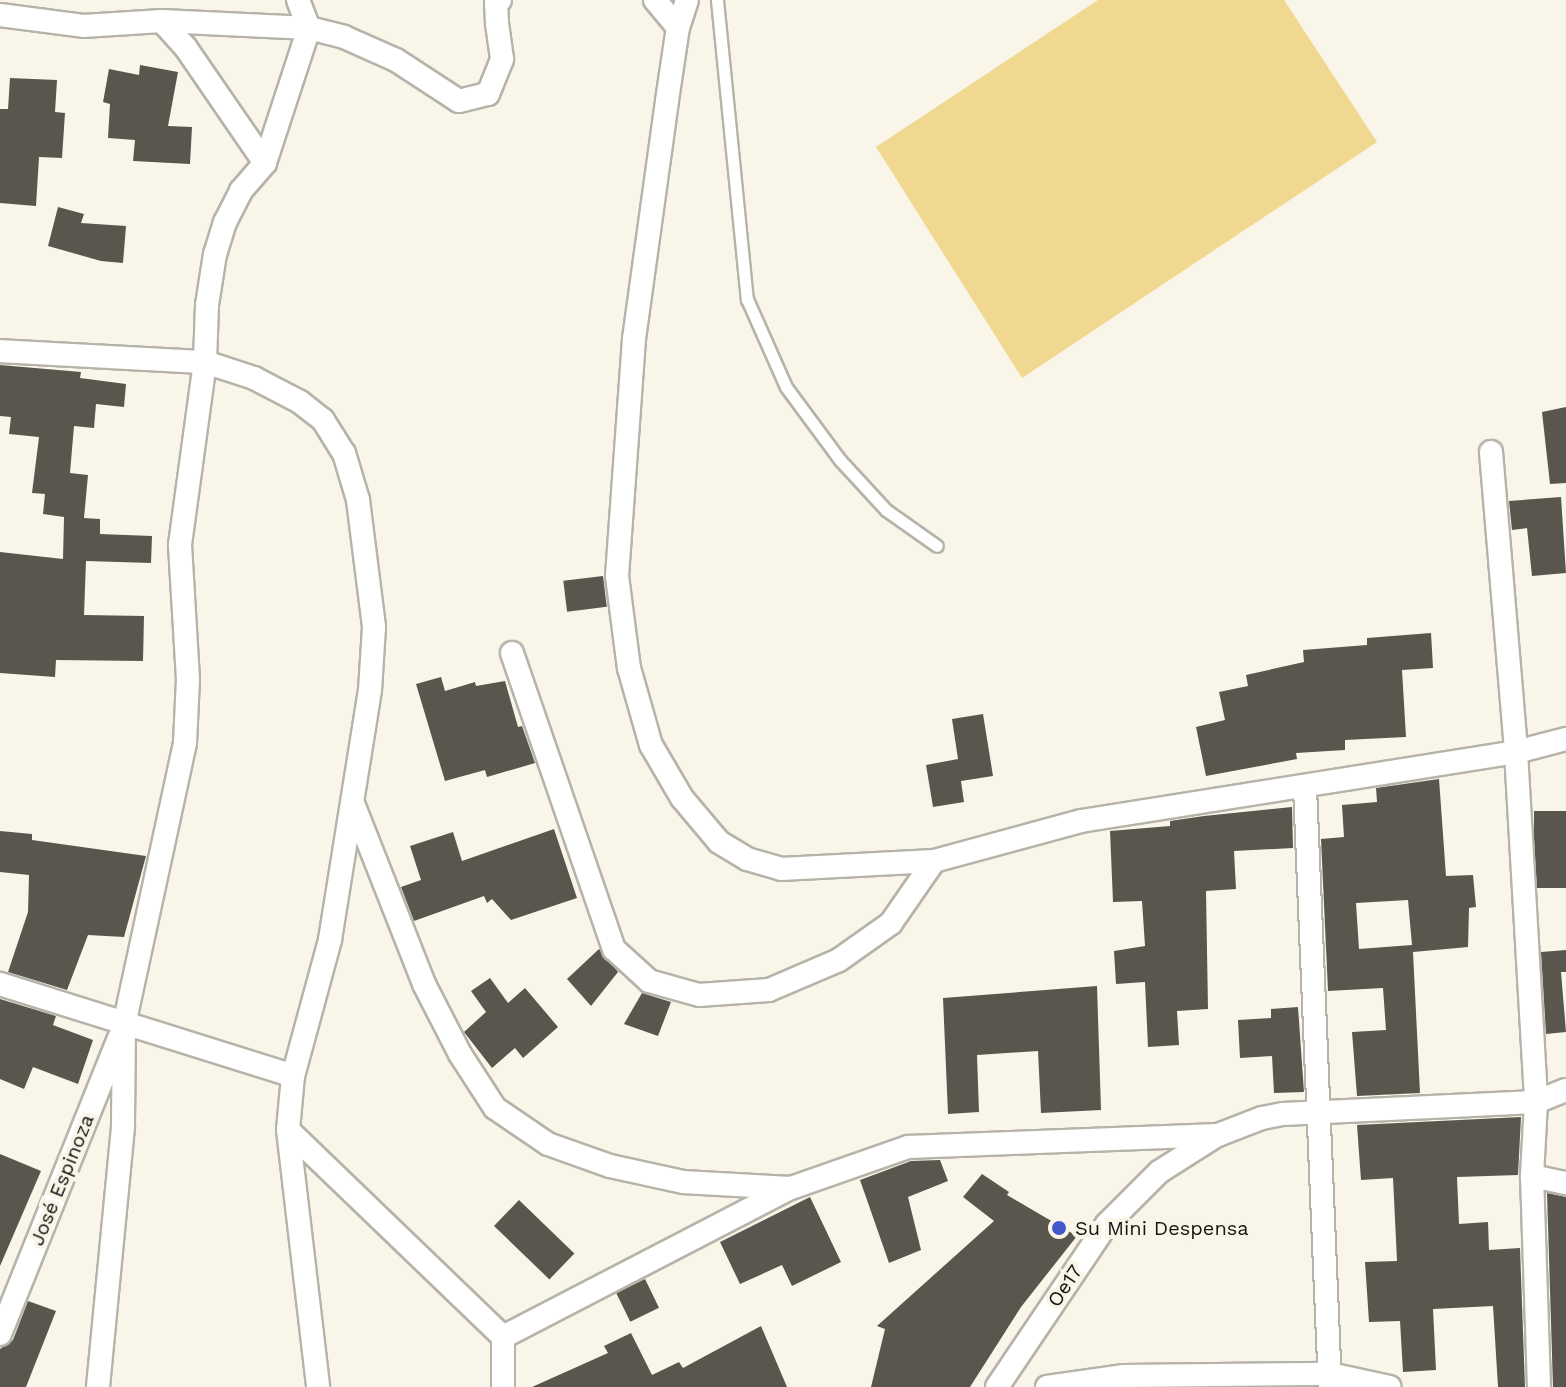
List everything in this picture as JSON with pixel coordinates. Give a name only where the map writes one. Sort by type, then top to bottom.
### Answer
[{"type":"street","points":[[98,1387],[123,1127],[124,1026],[185,743],[188,679],[180,545],[205,362],[207,305],[218,244],[241,191],[265,163],[309,28],[298,0]]},
{"type":"street","points":[[0,15],[83,26],[162,21],[309,28],[344,37],[396,60],[459,101],[488,94],[502,59],[496,3],[500,0]]},
{"type":"street","points":[[655,0],[678,27]]},
{"type":"street","points":[[687,0],[678,27],[634,339],[617,576],[629,668],[651,745],[682,798],[719,842],[747,859],[781,869],[934,861],[1081,821],[1305,788],[1516,752],[1566,739]]},
{"type":"street","points":[[162,21],[186,48],[265,163]]},
{"type":"street","points":[[0,351],[205,362],[254,378],[300,402],[323,420],[344,453],[358,500],[374,627],[370,690],[330,940],[293,1076],[288,1130],[318,1387]]},
{"type":"street","points":[[1491,452],[1516,752],[1536,1102],[1532,1176],[1539,1387]]},
{"type":"street","points":[[512,653],[614,949],[649,981],[699,995],[769,990],[839,960],[891,923],[934,861]]},
{"type":"street","points":[[1305,788],[1330,1381]]},
{"type":"street","points":[[354,805],[424,984],[460,1054],[495,1108],[548,1144],[610,1166],[683,1182],[791,1188]]},
{"type":"street","points":[[0,984],[124,1026],[293,1076]]},
{"type":"street","name":"José Espinoza","points":[[0,1334],[124,1026]]},
{"type":"street","points":[[503,1337],[791,1188],[908,1147],[1218,1135],[1262,1118],[1319,1111],[1536,1102],[1566,1090]]},
{"type":"street","points":[[288,1130],[503,1337],[503,1387]]},
{"type":"street","name":"Oe17","points":[[997,1387],[1107,1224],[1159,1172],[1218,1135]]},
{"type":"street","points":[[1532,1176],[1566,1183]]},
{"type":"street","points":[[1047,1387],[1124,1382],[1330,1381],[1390,1387]]},
{"type":"lane","points":[[717,0],[747,299],[786,387],[840,460],[886,510],[937,546]]},
{"type":"shaded area","points":[[1098,0],[1284,0],[1377,142],[1022,378],[876,147]]},
{"type":"building","points":[[140,65],[178,72],[168,126],[192,127],[190,164],[133,161],[135,140],[108,138],[110,104],[103,102],[109,69],[139,75]]},
{"type":"building","points":[[10,78],[57,80],[55,112],[65,113],[62,158],[39,157],[36,206],[0,203],[0,109],[8,109]]},
{"type":"building","points":[[58,207],[84,214],[81,223],[126,226],[123,263],[101,261],[48,246]]},
{"type":"building","points":[[0,365],[81,372],[80,378],[126,384],[124,407],[96,404],[94,428],[74,426],[70,473],[88,475],[84,518],[100,519],[100,534],[152,536],[151,563],[86,561],[84,615],[144,616],[143,661],[56,660],[55,677],[0,673],[0,552],[63,559],[64,517],[43,514],[45,494],[32,493],[39,437],[9,434],[11,417],[0,416]]},
{"type":"building","points":[[1566,407],[1566,483],[1550,484],[1542,412]]},
{"type":"building","points":[[1561,497],[1566,573],[1532,576],[1527,528],[1512,530],[1509,501]]},
{"type":"building","points":[[603,576],[607,607],[567,612],[563,581]]},
{"type":"building","points":[[1431,633],[1433,668],[1402,670],[1406,737],[1345,740],[1345,750],[1296,753],[1297,759],[1206,776],[1196,727],[1225,720],[1219,692],[1248,686],[1246,675],[1304,662],[1303,650],[1367,645],[1367,638]]},
{"type":"building","points":[[441,677],[445,691],[475,682],[476,686],[505,681],[518,727],[522,726],[535,763],[487,777],[485,770],[445,781],[416,684]]},
{"type":"building","points":[[983,714],[993,776],[961,781],[964,802],[933,807],[926,765],[958,759],[952,719]]},
{"type":"building","points":[[1439,779],[1446,876],[1473,875],[1476,907],[1469,908],[1468,947],[1413,952],[1420,1093],[1357,1096],[1352,1032],[1386,1030],[1383,988],[1328,991],[1321,839],[1344,837],[1342,805],[1377,802],[1376,788]],"holes":[[[1408,900],[1412,945],[1359,949],[1356,903]]]},
{"type":"building","points":[[1292,807],[1293,848],[1234,851],[1236,889],[1206,891],[1208,1009],[1177,1011],[1179,1045],[1148,1047],[1145,982],[1116,984],[1114,951],[1145,946],[1142,901],[1113,902],[1110,831],[1170,826],[1170,821]]},
{"type":"building","points":[[1534,811],[1566,811],[1566,888],[1534,888]]},
{"type":"building","points":[[554,829],[577,898],[511,920],[492,899],[487,903],[484,896],[414,921],[401,887],[421,880],[410,846],[453,832],[462,861]]},
{"type":"building","points":[[0,831],[32,834],[32,840],[146,856],[124,937],[88,935],[67,990],[8,972],[28,912],[29,875],[0,872]]},
{"type":"building","points":[[599,949],[618,972],[591,1006],[567,979]]},
{"type":"building","points":[[1566,950],[1566,972],[1561,972],[1566,1032],[1546,1034],[1541,952]]},
{"type":"building","points":[[490,978],[508,1003],[525,988],[558,1027],[523,1058],[515,1048],[492,1068],[464,1032],[486,1012],[471,991]]},
{"type":"building","points":[[1097,986],[1101,1110],[1041,1113],[1038,1051],[977,1055],[979,1112],[948,1114],[943,998]]},
{"type":"building","points":[[642,993],[671,1002],[658,1036],[624,1024]]},
{"type":"building","points":[[0,999],[56,1016],[53,1025],[93,1040],[78,1084],[33,1067],[24,1089],[0,1079]]},
{"type":"building","points":[[1298,1007],[1304,1092],[1274,1093],[1272,1056],[1240,1058],[1238,1020],[1271,1018],[1271,1009]]},
{"type":"building","points":[[1521,1117],[1518,1175],[1457,1177],[1459,1224],[1488,1222],[1489,1250],[1520,1248],[1525,1387],[1498,1387],[1493,1306],[1433,1309],[1436,1370],[1403,1372],[1400,1321],[1369,1322],[1365,1262],[1397,1261],[1393,1178],[1361,1180],[1357,1125]]},
{"type":"building","points":[[0,1154],[41,1171],[0,1266]]},
{"type":"building","points":[[940,1160],[948,1181],[908,1197],[921,1250],[889,1263],[860,1180],[911,1161]]},
{"type":"building","points":[[982,1174],[1009,1192],[1007,1195],[1077,1236],[1021,1307],[970,1387],[871,1387],[885,1329],[877,1326],[994,1221],[963,1197]]},
{"type":"building","points":[[1547,1193],[1566,1197],[1566,1387],[1553,1387]]},
{"type":"building","points":[[810,1197],[841,1262],[792,1286],[782,1265],[740,1284],[720,1242]]},
{"type":"building","points":[[519,1200],[574,1253],[549,1279],[494,1226]]},
{"type":"building","points":[[645,1279],[659,1308],[630,1322],[616,1293]]},
{"type":"building","points":[[28,1301],[56,1311],[26,1387],[0,1387],[0,1349],[13,1340]]},
{"type":"building","points":[[761,1326],[787,1387],[532,1387],[608,1353],[604,1346],[631,1333],[652,1375],[679,1362],[683,1368]]},
{"type":"place","name":"Su Mini Despensa","points":[[1059,1228]]}]
